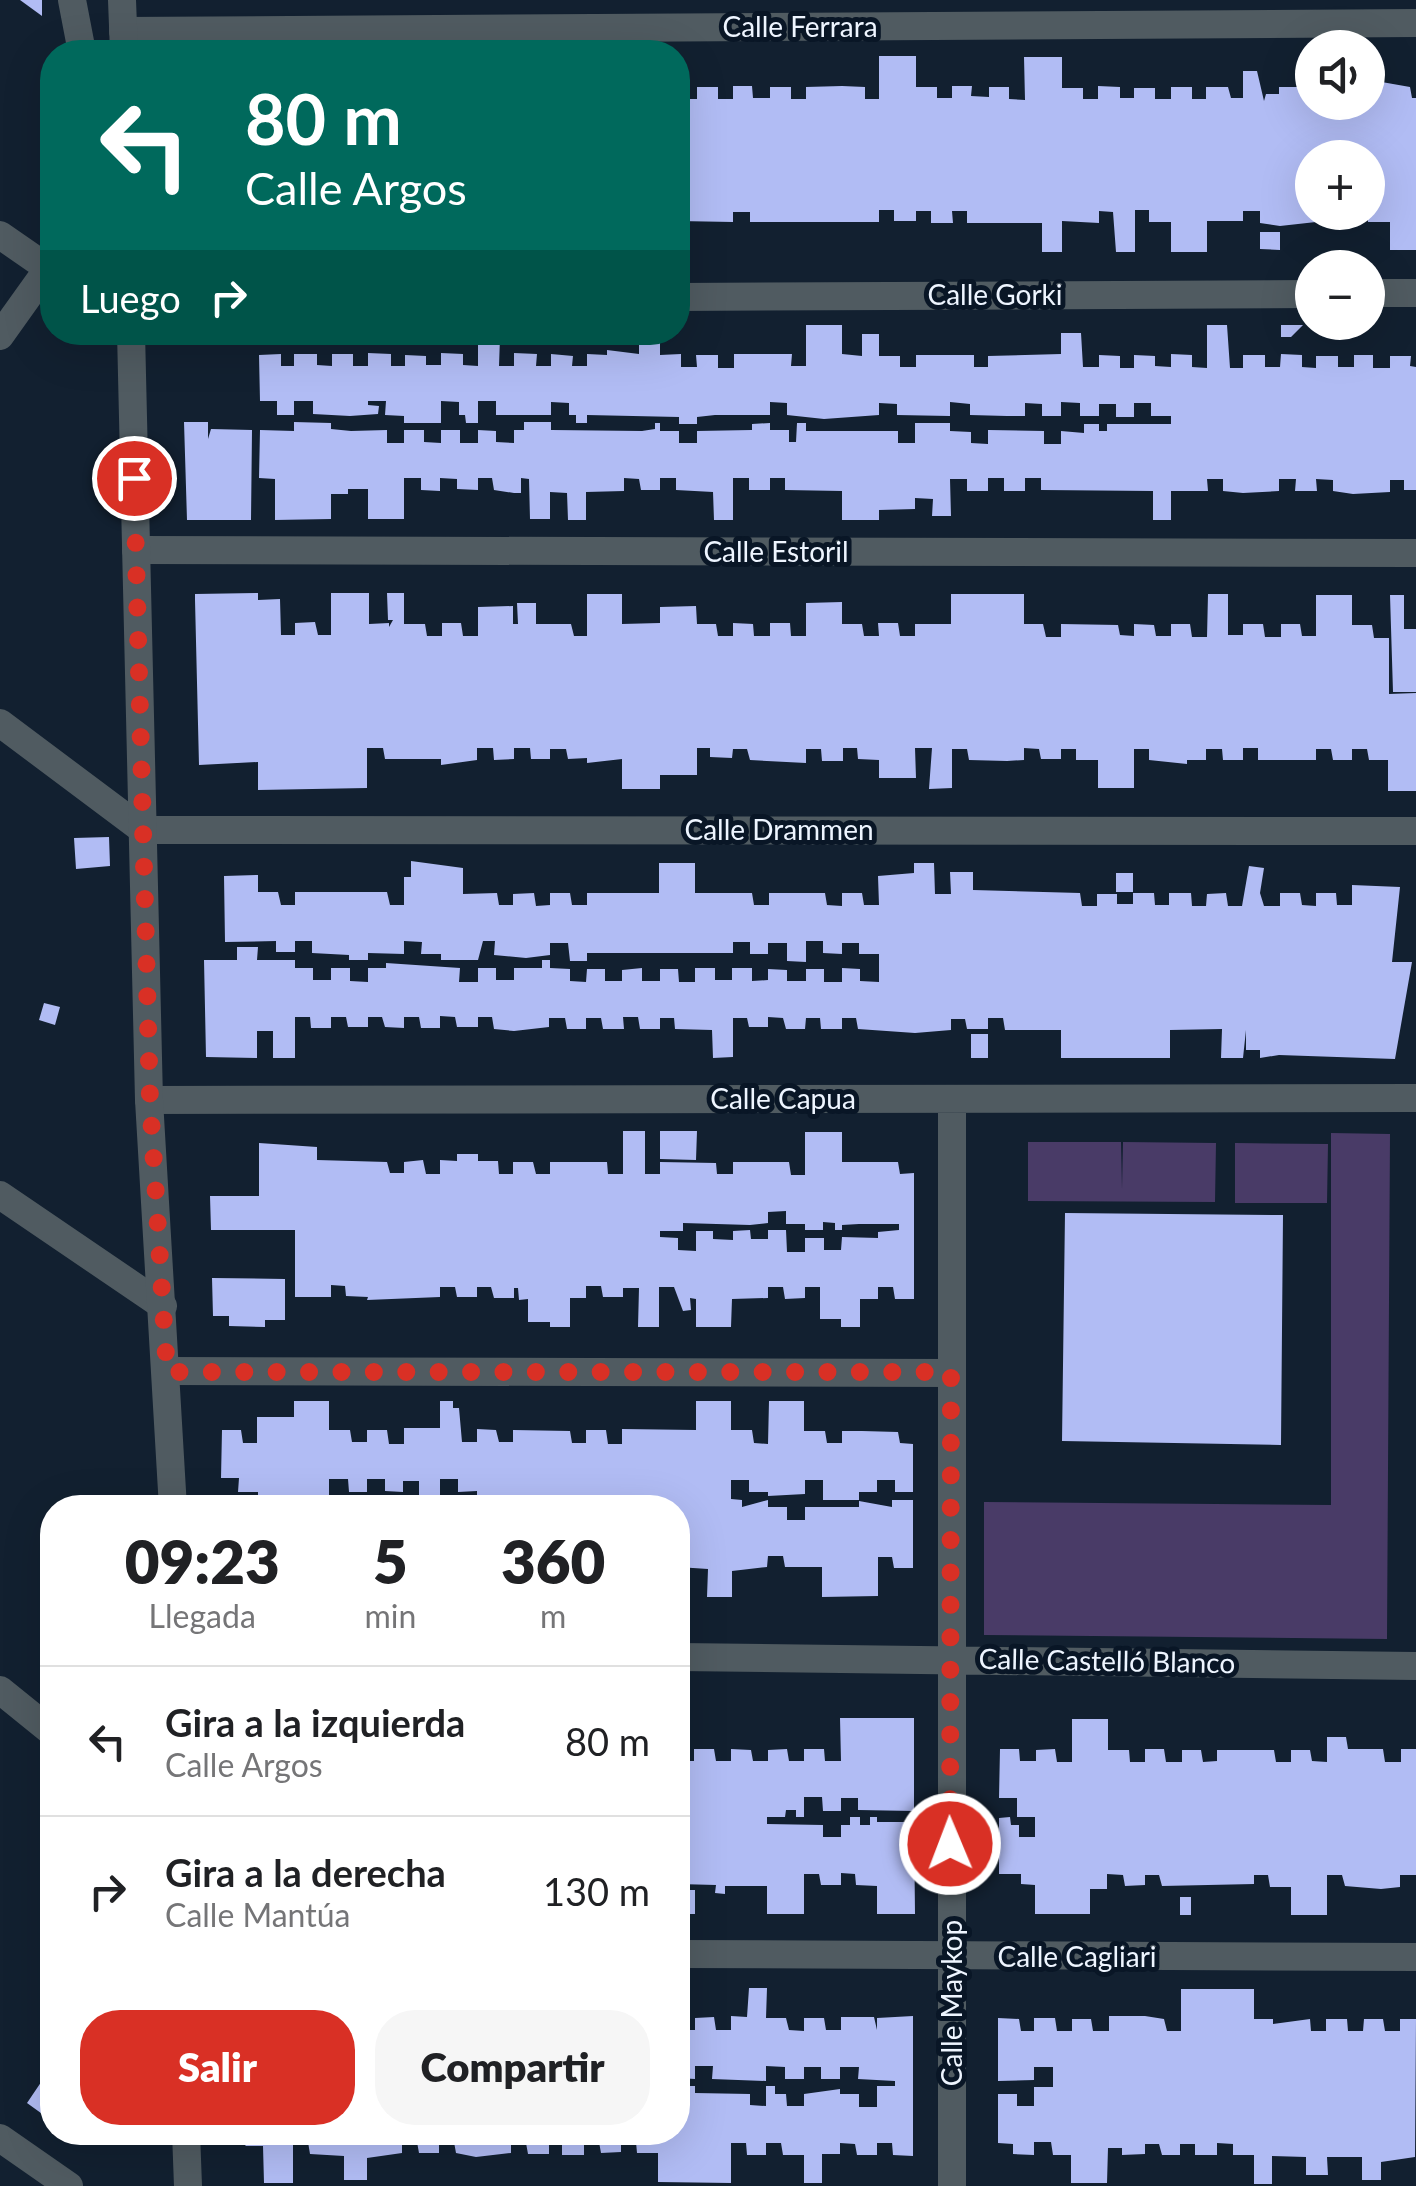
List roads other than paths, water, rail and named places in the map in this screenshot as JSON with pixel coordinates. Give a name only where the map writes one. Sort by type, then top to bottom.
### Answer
[{"type":"street","points":[[72,0],[80,40]]},
{"type":"street","points":[[122,0],[123,40]]},
{"type":"street","name":"Calle Ferrara","points":[[259,40],[1416,23]]},
{"type":"street","points":[[0,235],[40,263]]},
{"type":"street","points":[[0,336],[40,283]]},
{"type":"street","points":[[1385,294],[1416,293]]},
{"type":"street","name":"Calle Gorki","points":[[690,297],[1295,294]]},
{"type":"street","points":[[131,345],[150,1100],[172,1495]]},
{"type":"street","name":"Calle Estoril","points":[[136,550],[1416,552]]},
{"type":"street","points":[[0,724],[143,830]]},
{"type":"street","name":"Calle Drammen","points":[[143,830],[1416,831]]},
{"type":"street","name":"Calle Capua","points":[[150,1100],[1416,1098]]},
{"type":"street","name":"Calle Maykop","points":[[952,1099],[948,1658],[952,2186]]},
{"type":"street","points":[[0,1195],[163,1306]]},
{"type":"street","points":[[167,1372],[951,1372]]},
{"type":"street","name":"Calle Castelló Blanco","points":[[690,1657],[1416,1666]]},
{"type":"street","points":[[0,1690],[40,1722]]},
{"type":"street","name":"Calle Cagliari","points":[[690,1954],[1416,1957]]},
{"type":"street","points":[[0,2138],[69,2186]]},
{"type":"street","points":[[186,2145],[188,2186]]}]
